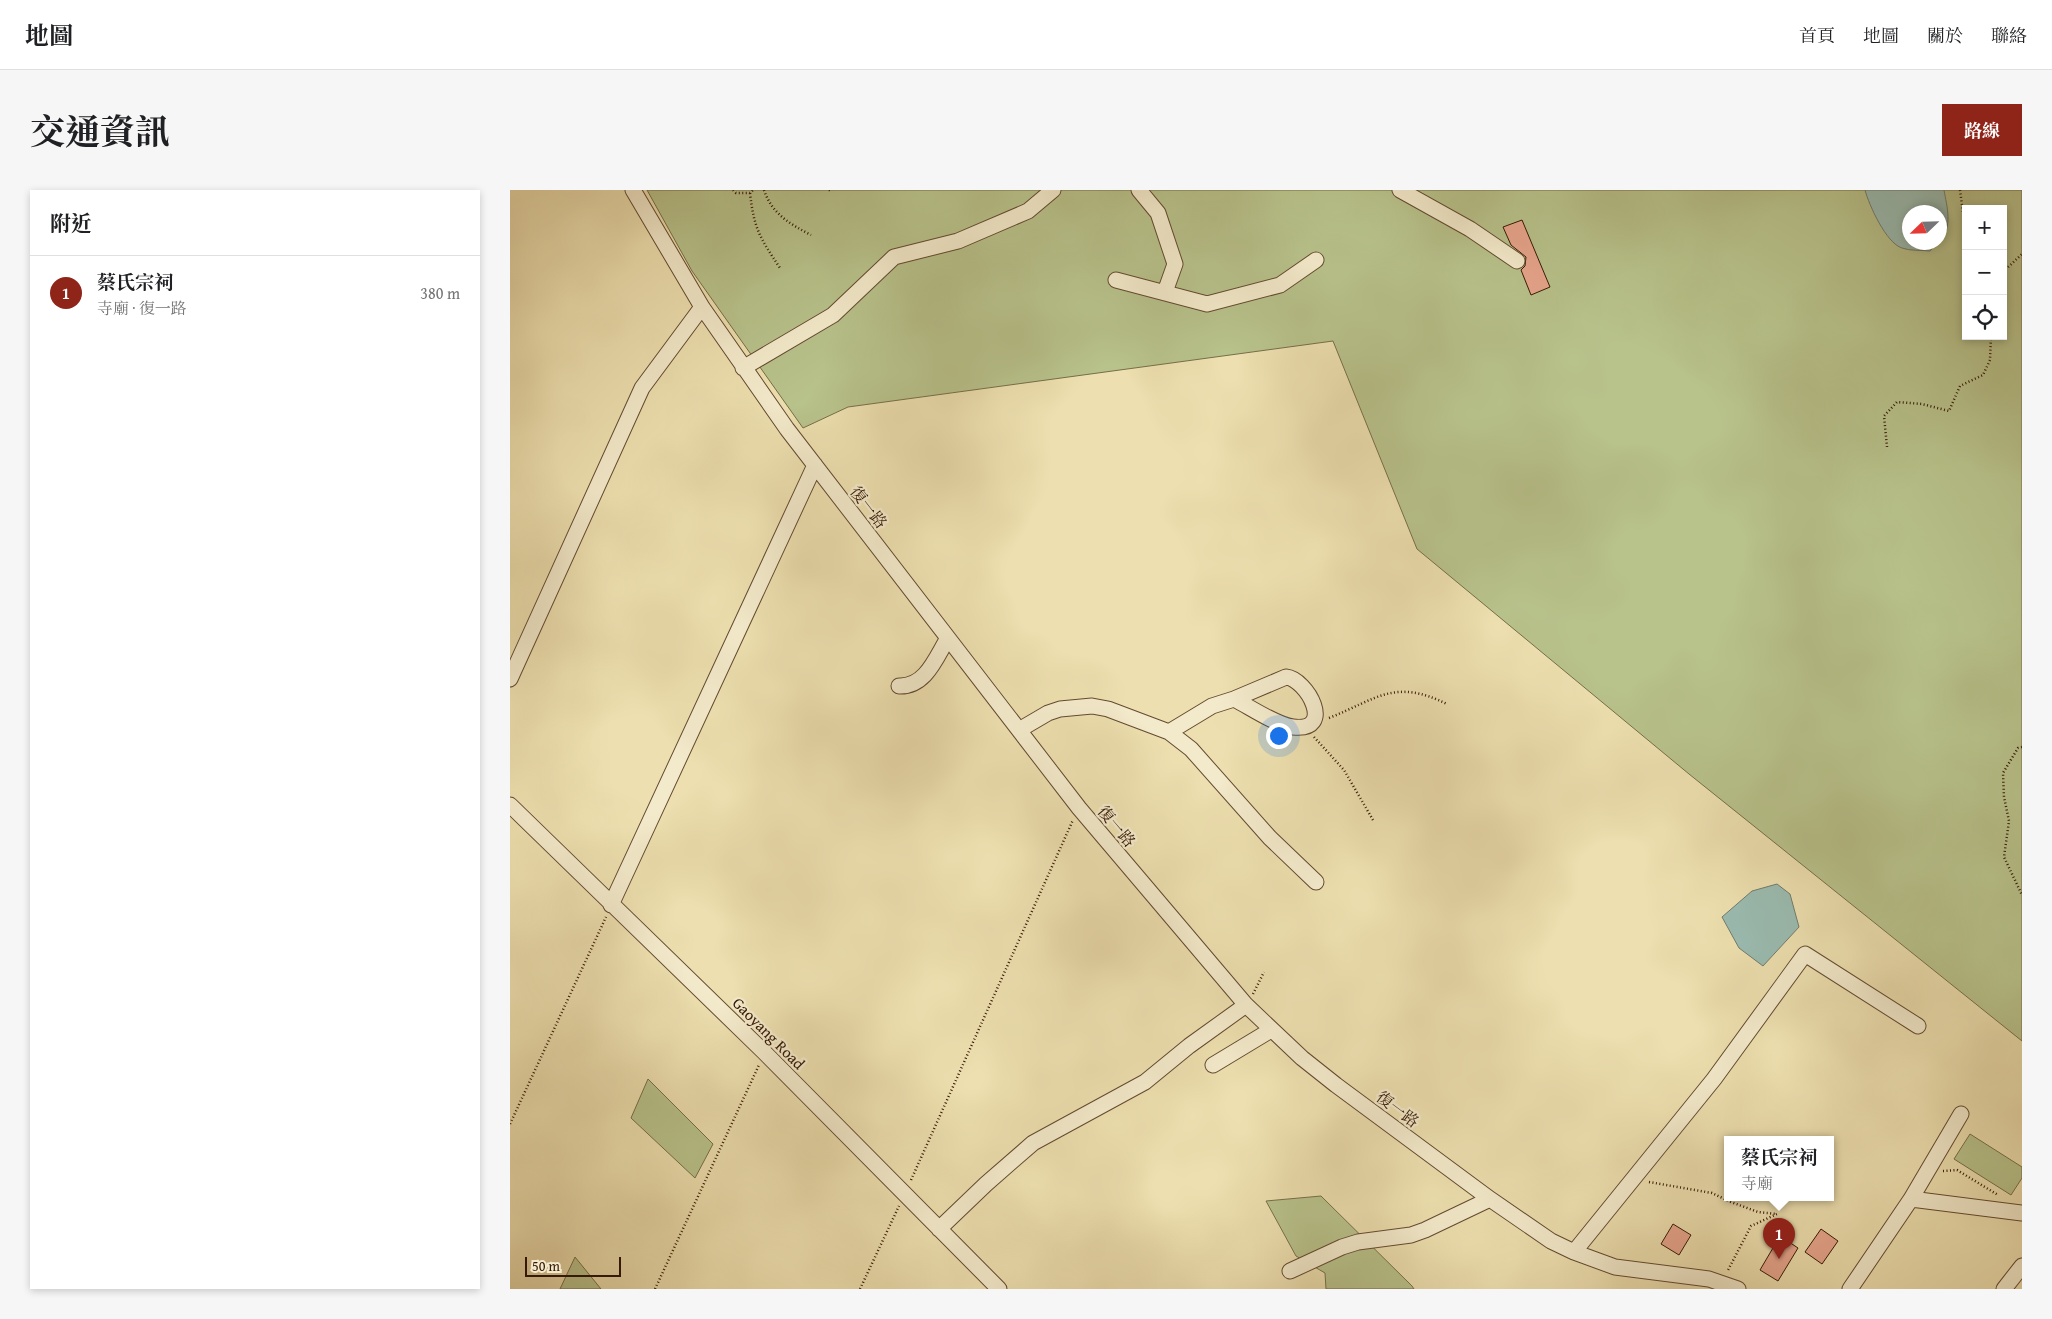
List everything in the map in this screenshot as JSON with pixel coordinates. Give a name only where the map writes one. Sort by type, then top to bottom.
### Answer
[{"type":"street","name":"復一路","points":[[633,190],[702,306],[743,368],[815,465],[1079,808],[1246,1005],[1270,1030],[1336,1085],[1536,1231],[1574,1252],[1615,1267],[1692,1276],[1723,1283],[1738,1289]]},
{"type":"street","points":[[743,368],[833,316],[894,257],[958,241],[1028,212],[1053,190]]},
{"type":"street","points":[[1139,190],[1158,212],[1175,264],[1165,292]]},
{"type":"street","points":[[1400,190],[1470,229],[1517,261]]},
{"type":"street","points":[[1116,280],[1207,304],[1280,285],[1316,260]]},
{"type":"street","points":[[510,679],[642,388],[702,306]]},
{"type":"street","points":[[611,904],[815,465]]},
{"type":"street","points":[[899,686],[908,686],[922,679],[948,638]]},
{"type":"street","points":[[1169,732],[1212,706],[1234,699],[1286,677],[1297,681],[1317,712],[1309,724],[1293,727],[1234,699]]},
{"type":"street","points":[[1019,730],[1048,713],[1060,709],[1092,706],[1169,732],[1191,749],[1270,838],[1316,882]]},
{"type":"street","name":"Gaoyang Road","points":[[510,805],[764,1052],[999,1289]]},
{"type":"street","points":[[1574,1252],[1714,1079],[1806,954],[1918,1026]]},
{"type":"street","points":[[939,1229],[1033,1143],[1145,1082],[1189,1046],[1246,1005]]},
{"type":"street","points":[[1213,1065],[1270,1030]]},
{"type":"street","points":[[1850,1289],[1911,1199],[1961,1114]]},
{"type":"street","points":[[1290,1271],[1342,1247],[1358,1242],[1411,1235],[1425,1230],[1490,1199]]},
{"type":"street","points":[[1911,1199],[2022,1213]]},
{"type":"street","points":[[2004,1289],[2022,1266]]},
{"type":"path","points":[[733,190],[736,193],[751,191],[753,220],[760,237],[780,268]]},
{"type":"path","points":[[764,190],[769,203],[787,223],[811,235]]},
{"type":"path","points":[[1960,190],[1962,205]]},
{"type":"path","points":[[2007,268],[2022,254]]},
{"type":"path","points":[[1886,447],[1884,416],[1897,402],[1922,404],[1949,411],[1960,386],[1983,375],[1990,360],[1991,340]]},
{"type":"path","points":[[1373,820],[1344,770],[1309,724],[1354,708],[1382,694],[1398,691],[1412,691],[1447,704]]},
{"type":"path","points":[[2022,747],[2018,748],[2003,773],[2004,797],[2009,821],[2004,857],[2022,895]]},
{"type":"path","points":[[860,1289],[1079,808]]},
{"type":"path","points":[[510,1124],[611,904]]},
{"type":"path","points":[[1246,1005],[1259,986],[1264,972]]},
{"type":"path","points":[[655,1289],[764,1052]]},
{"type":"path","points":[[1927,1172],[1957,1170],[2006,1200]]},
{"type":"path","points":[[1632,1180],[1669,1184],[1712,1193],[1724,1199]]},
{"type":"path","points":[[1723,1283],[1733,1257],[1751,1226],[1777,1214],[1758,1212],[1729,1201]]},
{"type":"green space","points":[[647,190],[2022,190],[2022,1041],[1689,774],[1417,549],[1333,341],[848,407],[803,428],[692,271]]},
{"type":"green space","points":[[648,1079],[713,1144],[695,1178],[631,1118]]},
{"type":"green space","points":[[1970,1134],[2022,1167],[2022,1178],[2011,1195],[1954,1159]]},
{"type":"green space","points":[[1321,1196],[1414,1289],[1326,1289],[1325,1273],[1296,1256],[1266,1201]]},
{"type":"green space","points":[[575,1257],[601,1289],[560,1289]]},
{"type":"water","points":[[1865,190],[1944,190],[1946,205],[1902,205],[1902,248],[1896,245],[1884,231],[1870,205]]},
{"type":"water","points":[[1777,884],[1790,894],[1799,927],[1763,966],[1739,948],[1722,917],[1752,891]]},
{"type":"building","points":[[1522,220],[1550,287],[1531,295],[1521,270],[1525,266],[1526,257],[1511,245],[1503,227]]},
{"type":"building","points":[[1673,1224],[1691,1235],[1679,1255],[1661,1244]]},
{"type":"building","points":[[1821,1229],[1838,1241],[1822,1264],[1805,1252]]},
{"type":"building","points":[[1780,1236],[1798,1248],[1778,1281],[1760,1270]]},
{"type":"place","name":"蔡氏宗祠","points":[[1779,1259]]}]
